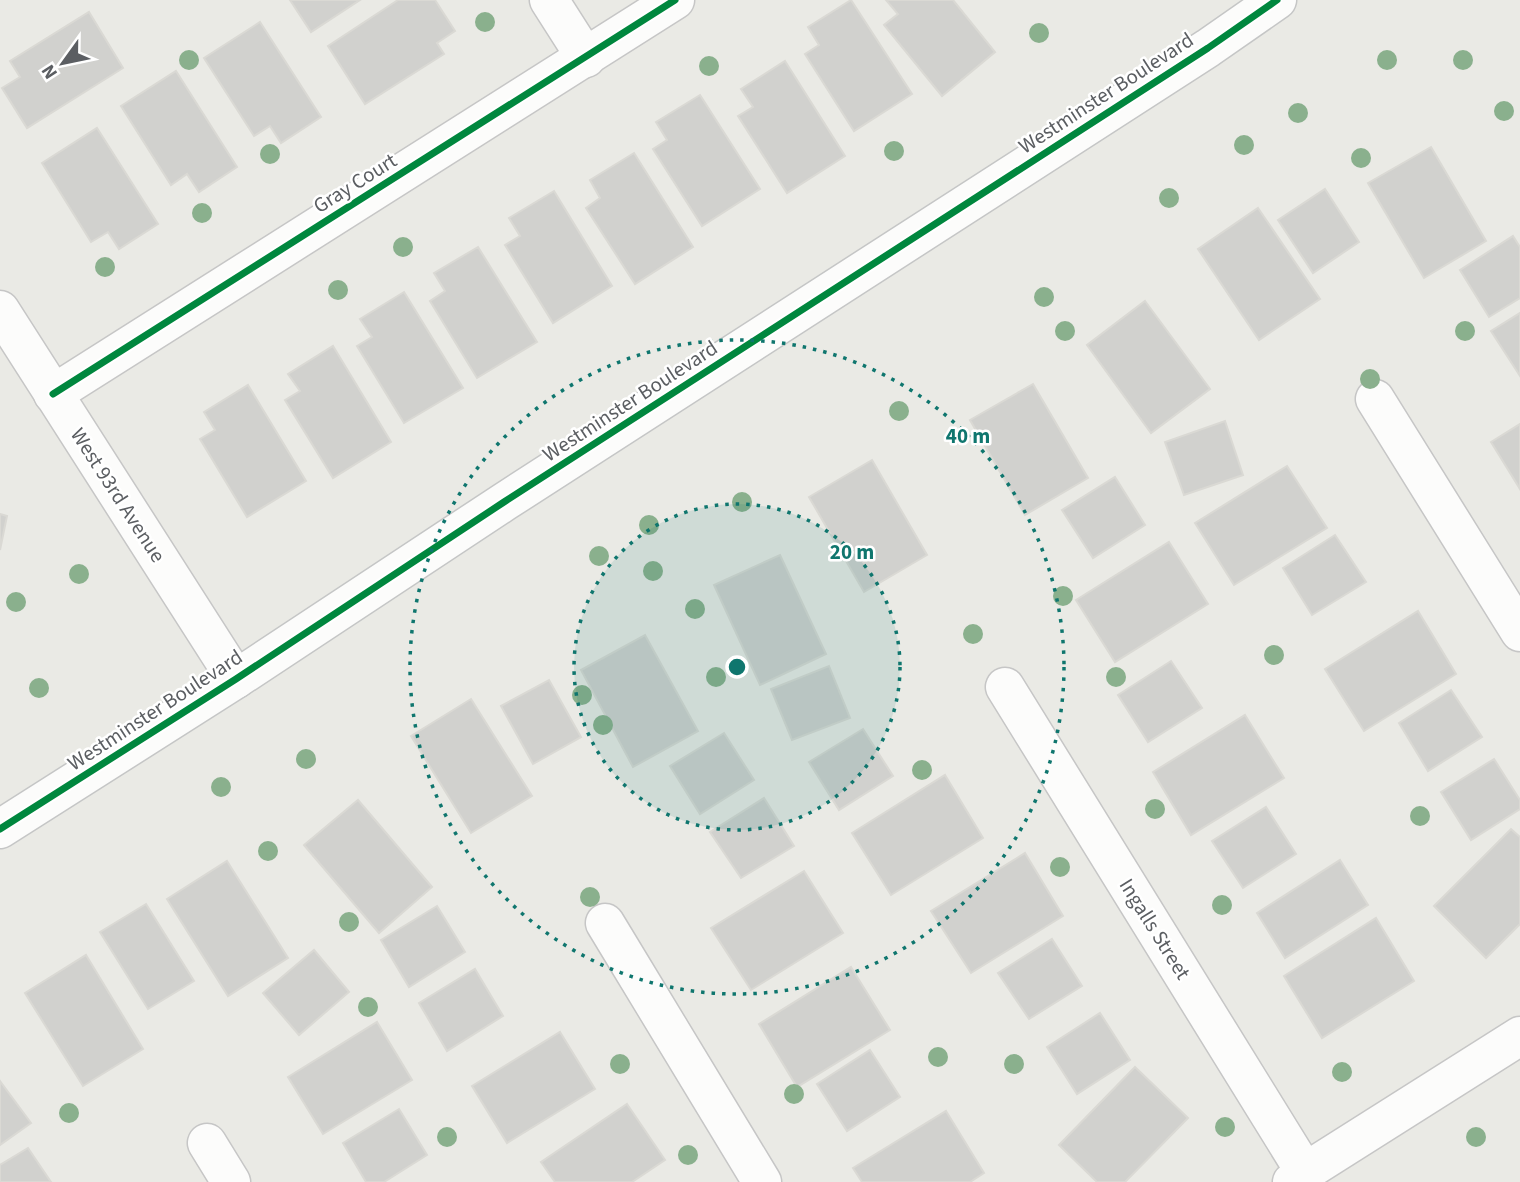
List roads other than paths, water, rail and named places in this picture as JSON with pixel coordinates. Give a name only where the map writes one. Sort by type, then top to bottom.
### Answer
[{"type":"street","points":[[549,0],[586,58]]},
{"type":"street","name":"Gray Court","points":[[54,394],[676,0]]},
{"type":"street","name":"Westminster Boulevard","points":[[0,829],[236,679],[504,502],[1174,70],[1277,0]]},
{"type":"street","name":"West 93rd Avenue","points":[[0,310],[236,679]]},
{"type":"street","points":[[1374,398],[1520,632]]},
{"type":"street","name":"Ingalls Street","points":[[1005,687],[1299,1177],[1520,1036]]},
{"type":"street","points":[[605,923],[762,1182]]},
{"type":"street","points":[[207,1143],[231,1182]]}]
